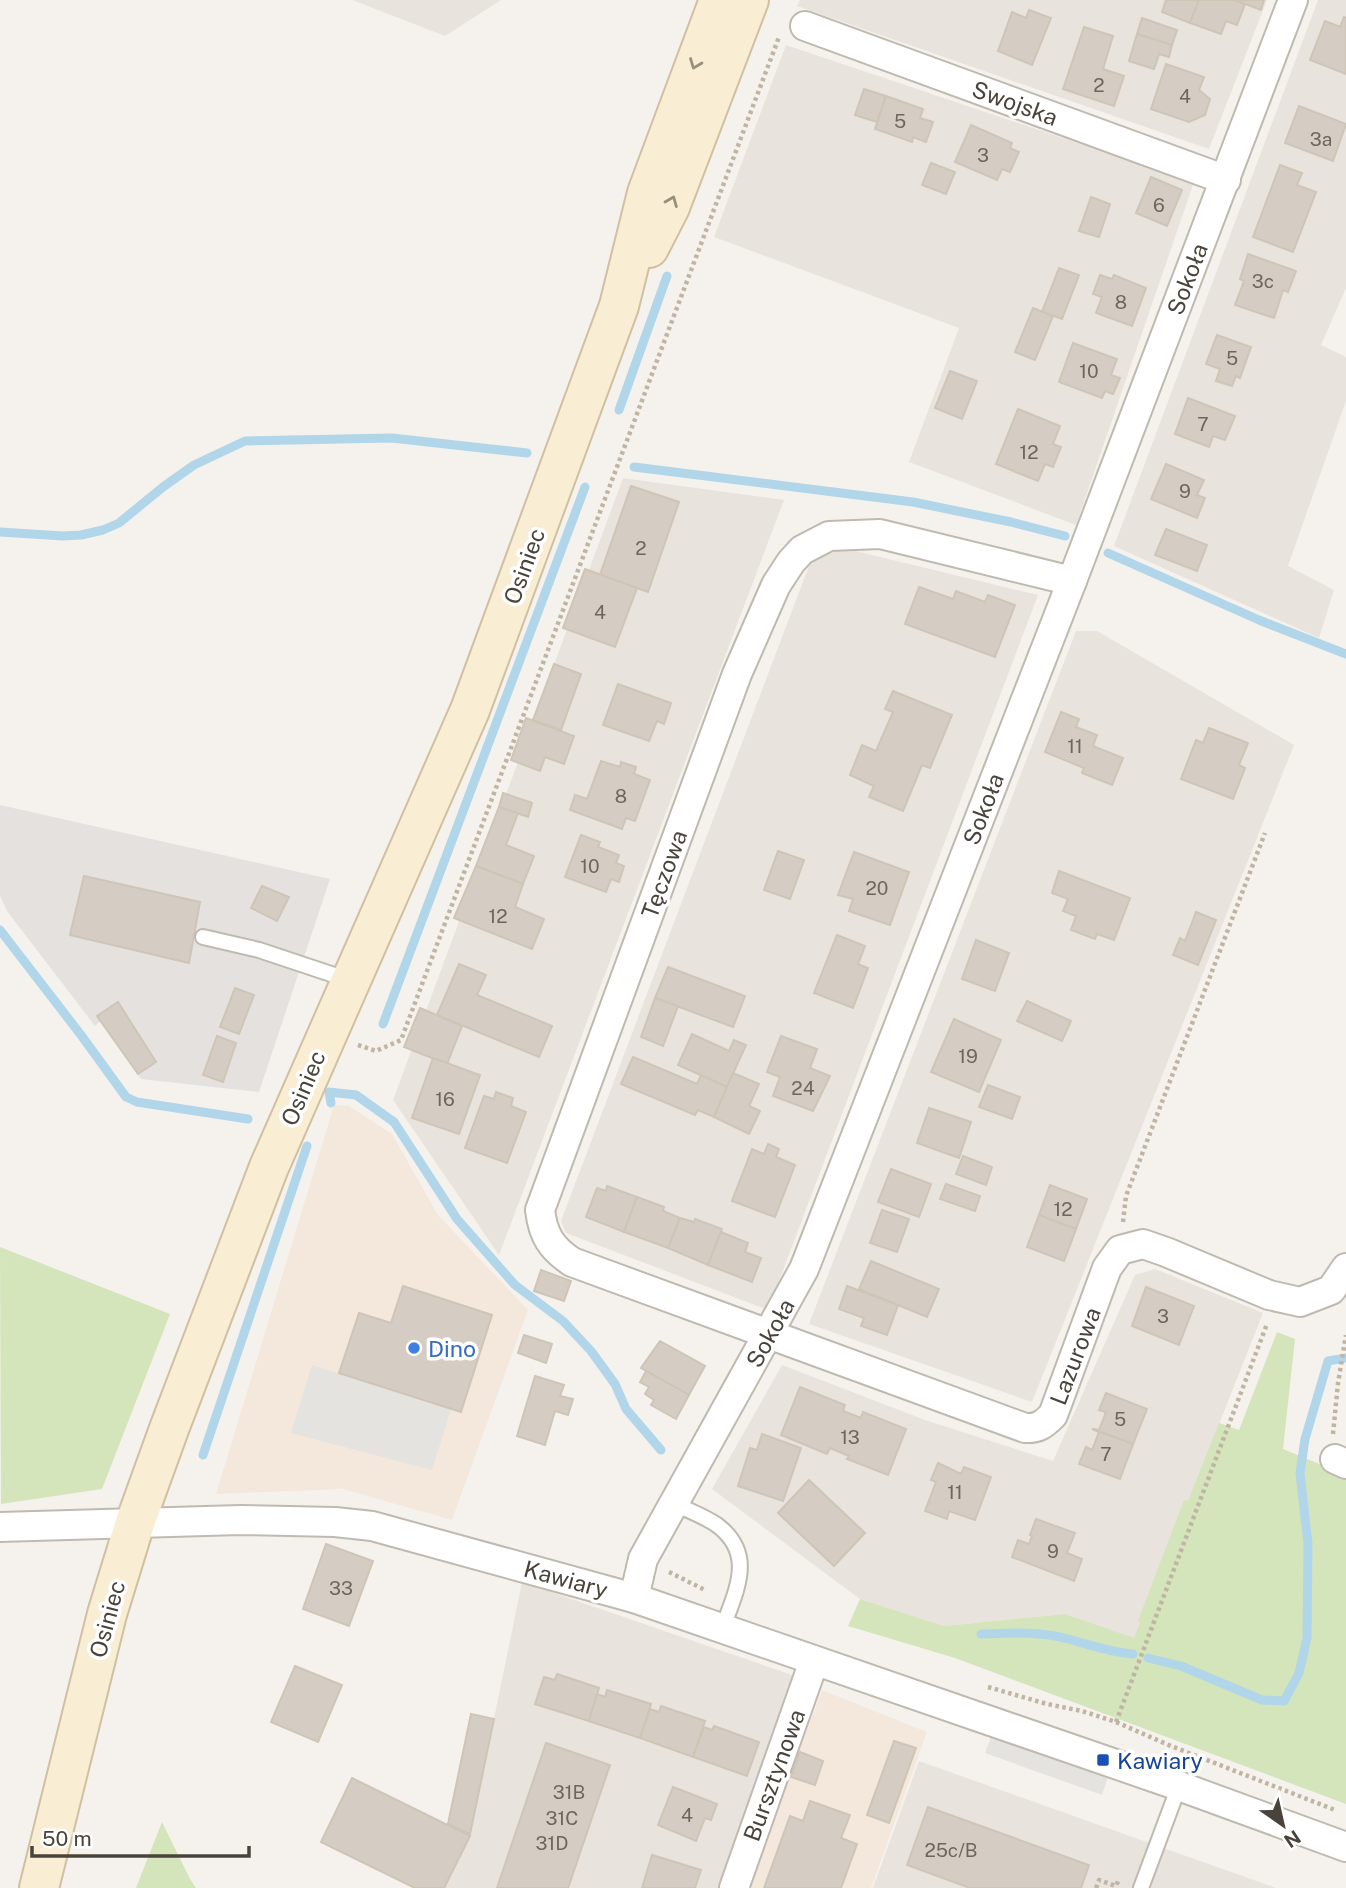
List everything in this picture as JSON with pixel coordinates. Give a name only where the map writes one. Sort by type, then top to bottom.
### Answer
[{"type":"street","name":"Osiniec","points":[[620,306],[647,192],[719,0]]},
{"type":"street","name":"Osiniec","points":[[39,1888],[107,1614],[135,1523],[169,1429],[269,1167],[470,710],[620,306],[670,207],[749,0]]},
{"type":"street","name":"Sokoła","points":[[634,1598],[643,1559],[770,1335],[804,1269],[1072,581],[1293,0]]},
{"type":"street","name":"Swojska","points":[[805,26],[1226,180]]},
{"type":"street","name":"Tęczowa","points":[[770,1335],[572,1262],[556,1251],[545,1236],[540,1210],[737,674],[776,585],[791,562],[802,550],[829,536],[880,534],[1072,581]]},
{"type":"street","points":[[1120,1250],[1143,1244],[1269,1295],[1300,1302],[1331,1290],[1346,1268]]},
{"type":"street","name":"Lazurowa","points":[[770,1335],[1005,1422],[1034,1429],[1044,1424],[1052,1415],[1107,1268],[1120,1250]]},
{"type":"street","name":"Kawiary","points":[[0,1527],[240,1520],[335,1522],[372,1526],[634,1598],[1179,1786],[1346,1847]]},
{"type":"street","name":"Bursztynowa","points":[[734,1888],[814,1661]]},
{"type":"lane","points":[[203,937],[259,950],[351,980]]},
{"type":"lane","points":[[673,1503],[717,1525],[733,1542],[741,1561],[739,1578],[722,1630]]},
{"type":"lane","points":[[1141,1888],[1179,1786]]},
{"type":"path","points":[[1120,1250],[1125,1196],[1265,834]]},
{"type":"path","points":[[1116,1722],[1278,1296]]},
{"type":"path","points":[[1340,1461],[1332,1436],[1346,1335]]},
{"type":"path","points":[[1014,1696],[1082,1711],[1116,1722],[1346,1814]]},
{"type":"path","points":[[1096,1888],[1099,1880],[1116,1886],[1121,1875]]},
{"type":"shaded area","points":[[352,0],[501,0],[445,36]]},
{"type":"shaded area","points":[[800,0],[1267,0],[1209,149],[797,6]]},
{"type":"shaded area","points":[[1318,0],[1346,0],[1346,288],[1321,345],[1346,357],[1346,401],[1288,566],[1334,590],[1319,638],[1114,546]]},
{"type":"shaded area","points":[[786,45],[1194,182],[1076,525],[909,462],[959,328],[714,237]]},
{"type":"shaded area","points":[[623,478],[784,500],[499,1255],[393,1100]]},
{"type":"shaded area","points":[[818,542],[1038,595],[768,1310],[566,1233],[561,1221]]},
{"type":"shaded area","points":[[1076,631],[1097,631],[1294,745],[1032,1402],[809,1324]]},
{"type":"shaded area","points":[[0,805],[330,879],[259,1092],[141,1079],[101,1021],[95,1026],[7,911],[0,896]]},
{"type":"shaded area","points":[[334,1105],[349,1106],[392,1134],[438,1215],[528,1310],[452,1520],[343,1489],[216,1494]]},
{"type":"shaded area","points":[[1155,1269],[1263,1313],[1134,1639],[1065,1614],[944,1626],[860,1599],[712,1489],[782,1365],[925,1420],[1053,1461],[1135,1275]]},
{"type":"shaded area","points":[[312,1365],[451,1409],[432,1470],[291,1433]]},
{"type":"shaded area","points":[[522,1582],[792,1675],[795,1691],[723,1888],[444,1888],[470,1836]]},
{"type":"shaded area","points":[[822,1690],[927,1732],[871,1888],[747,1888]]},
{"type":"shaded area","points":[[992,1734],[1109,1774],[1102,1795],[985,1753]]},
{"type":"shaded area","points":[[919,1761],[1276,1888],[873,1888]]},
{"type":"green space","points":[[0,1247],[170,1314],[102,1489],[1,1504]]},
{"type":"green space","points":[[1277,1332],[1295,1339],[1283,1449],[1346,1475],[1346,1804],[955,1658],[848,1626],[860,1599],[944,1626],[1065,1614],[1134,1638],[1184,1500],[1188,1501],[1219,1423],[1239,1430]]},
{"type":"green space","points":[[162,1822],[190,1879],[196,1888],[136,1888]]},
{"type":"building","points":[[1166,0],[1199,0],[1190,23],[1162,12]]},
{"type":"building","points":[[1199,0],[1235,0],[1245,4],[1237,25],[1226,21],[1221,34],[1190,23]]},
{"type":"building","points":[[1235,0],[1264,0],[1261,10]]},
{"type":"building","points":[[1029,10],[1051,18],[1032,65],[998,51],[1012,12],[1026,18]]},
{"type":"building","points":[[1344,17],[1346,74],[1310,60],[1325,21],[1340,27]]},
{"type":"building","points":[[1142,18],[1177,30],[1172,45],[1137,34]]},
{"type":"building","points":[[1084,27],[1113,36],[1103,69],[1124,76],[1114,106],[1063,89]]},
{"type":"building","points":[[1137,34],[1172,45],[1169,57],[1159,54],[1154,69],[1129,61]]},
{"type":"building","points":[[1166,64],[1204,77],[1199,90],[1210,99],[1205,115],[1189,122],[1151,109]]},
{"type":"building","points":[[864,89],[886,96],[877,122],[855,115]]},
{"type":"building","points":[[886,96],[923,109],[920,118],[933,122],[926,142],[913,137],[912,142],[875,129]]},
{"type":"building","points":[[1299,106],[1346,124],[1333,161],[1285,143]]},
{"type":"building","points":[[971,125],[1012,143],[1010,148],[1019,152],[1010,172],[1002,169],[997,180],[955,162]]},
{"type":"building","points":[[931,163],[955,172],[946,194],[922,185]]},
{"type":"building","points":[[1280,165],[1302,173],[1297,185],[1316,192],[1293,252],[1253,237]]},
{"type":"building","points":[[1151,177],[1182,190],[1167,226],[1136,213]]},
{"type":"building","points":[[1091,197],[1110,204],[1099,237],[1079,231]]},
{"type":"building","points":[[1248,254],[1296,271],[1288,292],[1283,290],[1274,318],[1235,305],[1244,281],[1240,279]]},
{"type":"building","points":[[1059,268],[1079,275],[1062,319],[1042,312]]},
{"type":"building","points":[[1100,275],[1112,279],[1114,275],[1146,288],[1132,326],[1096,313],[1102,297],[1093,294]]},
{"type":"building","points":[[1033,308],[1053,316],[1035,360],[1015,352]]},
{"type":"building","points":[[1217,335],[1251,347],[1240,378],[1236,376],[1232,386],[1216,381],[1220,369],[1206,364]]},
{"type":"building","points":[[1073,343],[1117,359],[1111,375],[1120,378],[1113,394],[1105,391],[1102,398],[1059,382]]},
{"type":"building","points":[[950,371],[977,381],[962,419],[935,408]]},
{"type":"building","points":[[1188,398],[1235,416],[1225,440],[1213,436],[1209,447],[1175,434]]},
{"type":"building","points":[[1018,409],[1060,426],[1053,444],[1061,447],[1053,467],[1045,464],[1038,481],[996,464]]},
{"type":"building","points":[[1166,464],[1204,480],[1197,495],[1205,498],[1197,518],[1151,499]]},
{"type":"building","points":[[631,486],[679,502],[648,592],[600,575]]},
{"type":"building","points":[[1166,529],[1207,545],[1197,571],[1155,555]]},
{"type":"building","points":[[585,569],[637,588],[615,647],[563,628]]},
{"type":"building","points":[[919,587],[953,599],[956,591],[985,602],[988,595],[1015,605],[995,657],[905,624]]},
{"type":"building","points":[[554,664],[581,674],[561,730],[533,720]]},
{"type":"building","points":[[618,684],[671,703],[664,724],[657,721],[649,741],[603,725]]},
{"type":"building","points":[[893,691],[952,715],[930,768],[922,765],[903,811],[869,797],[874,786],[850,775],[862,745],[876,751],[893,712],[885,709]]},
{"type":"building","points":[[1061,712],[1079,719],[1076,727],[1097,735],[1093,746],[1123,758],[1112,785],[1082,773],[1084,768],[1045,752]]},
{"type":"building","points":[[526,718],[574,736],[564,764],[545,757],[540,771],[511,760]]},
{"type":"building","points":[[1209,728],[1248,743],[1239,765],[1245,768],[1233,799],[1181,779],[1196,740],[1203,743]]},
{"type":"building","points":[[601,761],[620,767],[621,762],[636,767],[634,774],[650,780],[635,821],[626,818],[622,829],[570,810],[575,795],[587,799]]},
{"type":"building","points":[[503,793],[532,803],[528,817],[499,807]]},
{"type":"building","points":[[499,807],[518,813],[506,845],[534,856],[523,884],[476,866]]},
{"type":"building","points":[[581,835],[600,842],[598,847],[619,855],[616,863],[624,866],[619,882],[611,879],[606,892],[565,877]]},
{"type":"building","points":[[778,851],[804,860],[790,899],[764,890]]},
{"type":"building","points":[[854,852],[909,872],[890,925],[849,911],[853,899],[838,895]]},
{"type":"building","points":[[476,866],[523,884],[515,907],[544,919],[532,949],[454,918]]},
{"type":"building","points":[[1059,871],[1130,898],[1114,940],[1097,934],[1095,939],[1071,930],[1076,916],[1063,911],[1068,899],[1052,893]]},
{"type":"building","points":[[84,876],[200,902],[189,963],[70,935]]},
{"type":"building","points":[[262,886],[289,897],[277,921],[251,908]]},
{"type":"building","points":[[1196,912],[1216,920],[1198,965],[1173,955],[1180,938],[1185,941]]},
{"type":"building","points":[[837,935],[865,946],[858,964],[868,968],[853,1008],[814,993]]},
{"type":"building","points":[[976,940],[1009,953],[995,991],[962,979]]},
{"type":"building","points":[[459,964],[486,975],[477,995],[552,1026],[539,1057],[437,1015]]},
{"type":"building","points":[[668,967],[745,996],[733,1027],[655,998]]},
{"type":"building","points":[[235,988],[254,995],[239,1034],[220,1027]]},
{"type":"building","points":[[655,998],[678,1006],[663,1046],[641,1037]]},
{"type":"building","points":[[1027,1001],[1071,1021],[1062,1041],[1017,1021]]},
{"type":"building","points":[[118,1002],[156,1062],[138,1074],[97,1016]]},
{"type":"building","points":[[420,1008],[462,1026],[447,1064],[404,1047]]},
{"type":"building","points":[[954,1019],[1001,1040],[979,1092],[931,1072]]},
{"type":"building","points":[[692,1034],[729,1051],[734,1040],[746,1045],[727,1087],[678,1065]]},
{"type":"building","points":[[217,1036],[236,1043],[223,1082],[203,1075]]},
{"type":"building","points":[[781,1036],[817,1049],[810,1068],[830,1076],[813,1111],[773,1096],[780,1077],[767,1072]]},
{"type":"building","points":[[633,1057],[697,1084],[701,1075],[727,1087],[714,1117],[698,1110],[695,1115],[621,1084]]},
{"type":"building","points":[[433,1058],[480,1075],[459,1134],[412,1118]]},
{"type":"building","points":[[733,1073],[759,1084],[749,1106],[760,1111],[749,1134],[714,1117]]},
{"type":"building","points":[[988,1085],[1020,1097],[1012,1119],[979,1107]]},
{"type":"building","points":[[496,1092],[513,1098],[511,1106],[526,1112],[507,1163],[465,1148],[484,1096],[494,1099]]},
{"type":"building","points":[[929,1108],[971,1122],[959,1158],[917,1143]]},
{"type":"building","points":[[768,1144],[779,1149],[776,1157],[795,1165],[775,1217],[732,1201],[752,1149],[764,1154]]},
{"type":"building","points":[[963,1156],[992,1167],[986,1185],[956,1174]]},
{"type":"building","points":[[891,1169],[931,1184],[919,1217],[878,1202]]},
{"type":"building","points":[[946,1184],[980,1196],[975,1211],[940,1199]]},
{"type":"building","points":[[1050,1185],[1087,1199],[1076,1229],[1039,1215]]},
{"type":"building","points":[[607,1186],[637,1197],[624,1232],[586,1217],[597,1188],[606,1191]]},
{"type":"building","points":[[637,1197],[664,1207],[663,1211],[680,1218],[668,1248],[624,1232]]},
{"type":"building","points":[[882,1210],[909,1219],[897,1252],[870,1243]]},
{"type":"building","points":[[1039,1215],[1076,1229],[1064,1261],[1027,1247]]},
{"type":"building","points":[[680,1218],[694,1222],[695,1219],[722,1229],[708,1265],[668,1248]]},
{"type":"building","points":[[721,1232],[748,1243],[745,1252],[761,1258],[752,1282],[708,1265]]},
{"type":"building","points":[[871,1261],[939,1289],[927,1317],[859,1289]]},
{"type":"building","points":[[541,1270],[571,1281],[564,1301],[534,1291]]},
{"type":"building","name":"Dino","points":[[403,1286],[492,1315],[461,1412],[339,1373],[359,1313],[391,1323]]},
{"type":"building","points":[[847,1286],[898,1305],[887,1335],[861,1326],[864,1318],[839,1309]]},
{"type":"building","points":[[1146,1287],[1194,1306],[1179,1345],[1132,1326]]},
{"type":"building","points":[[524,1335],[552,1344],[546,1363],[518,1353]]},
{"type":"building","points":[[660,1341],[705,1366],[689,1395],[641,1368]]},
{"type":"building","points":[[646,1371],[689,1395],[676,1419],[651,1405],[654,1400],[645,1394],[649,1387],[640,1382]]},
{"type":"building","points":[[535,1376],[564,1385],[560,1396],[573,1399],[568,1415],[555,1411],[545,1445],[517,1436]]},
{"type":"building","points":[[800,1387],[845,1405],[843,1411],[861,1418],[863,1412],[906,1429],[888,1475],[847,1459],[849,1456],[830,1448],[827,1454],[781,1435]]},
{"type":"building","points":[[1106,1393],[1147,1409],[1133,1444],[1093,1429],[1099,1430],[1106,1412],[1099,1410]]},
{"type":"building","points":[[1092,1429],[1133,1444],[1120,1479],[1079,1464],[1086,1447],[1092,1450],[1099,1432]]},
{"type":"building","points":[[762,1434],[801,1448],[783,1501],[738,1486],[750,1448],[757,1450]]},
{"type":"building","points":[[938,1463],[961,1474],[964,1467],[991,1477],[975,1520],[949,1511],[947,1519],[925,1511],[936,1482],[931,1480]]},
{"type":"building","points":[[809,1480],[865,1533],[834,1566],[778,1513]]},
{"type":"building","points":[[1036,1519],[1075,1533],[1067,1553],[1082,1559],[1074,1581],[1012,1557],[1018,1540],[1029,1544]]},
{"type":"building","points":[[326,1544],[373,1561],[349,1626],[303,1609]]},
{"type":"building","points":[[295,1666],[342,1685],[318,1742],[271,1722]]},
{"type":"building","points":[[557,1674],[599,1688],[589,1721],[535,1704],[544,1677],[555,1680]]},
{"type":"building","points":[[607,1690],[651,1704],[640,1738],[589,1721],[597,1694],[605,1697]]},
{"type":"building","points":[[661,1706],[705,1721],[693,1757],[640,1738],[650,1709],[659,1712]]},
{"type":"building","points":[[471,1714],[494,1719],[470,1834],[448,1824]]},
{"type":"building","points":[[714,1726],[759,1742],[747,1776],[693,1757],[704,1727],[712,1730]]},
{"type":"building","points":[[894,1741],[916,1748],[889,1823],[867,1815]]},
{"type":"building","points":[[546,1743],[610,1765],[568,1888],[497,1888]]},
{"type":"building","points":[[800,1752],[823,1761],[815,1785],[791,1777]]},
{"type":"building","points":[[352,1778],[470,1836],[444,1888],[415,1888],[321,1842]]},
{"type":"building","points":[[673,1787],[717,1804],[711,1820],[705,1818],[696,1841],[658,1825]]},
{"type":"building","points":[[810,1801],[850,1815],[841,1838],[857,1844],[841,1888],[764,1888],[790,1816],[803,1821]]},
{"type":"building","points":[[928,1807],[1089,1865],[1081,1888],[970,1888],[907,1865]]},
{"type":"building","points":[[652,1855],[701,1870],[695,1888],[642,1888]]},
{"type":"waterway","points":[[619,410],[667,276]]},
{"type":"waterway","points":[[0,532],[63,536],[103,530],[119,523],[194,465],[245,441],[392,438],[527,453]]},
{"type":"waterway","points":[[634,467],[913,502],[1065,536]]},
{"type":"waterway","points":[[383,1024],[585,487]]},
{"type":"waterway","points":[[1108,553],[1259,620],[1346,654]]},
{"type":"waterway","points":[[0,930],[126,1097],[137,1102],[248,1119]]},
{"type":"waterway","points":[[331,1103],[329,1092],[356,1095],[394,1122],[457,1219],[515,1285],[563,1321],[591,1351],[615,1384],[626,1409],[661,1450]]},
{"type":"waterway","points":[[203,1455],[307,1146]]},
{"type":"waterway","points":[[1148,1658],[1181,1666],[1262,1700],[1284,1701],[1299,1673],[1307,1638],[1308,1544],[1300,1473],[1305,1439],[1328,1361],[1346,1358]]},
{"type":"waterway","points":[[981,1634],[1047,1635],[1133,1654]]},
{"type":"place","name":"Dino","points":[[414,1348]]},
{"type":"place","name":"Kawiary","points":[[1103,1760]]}]
